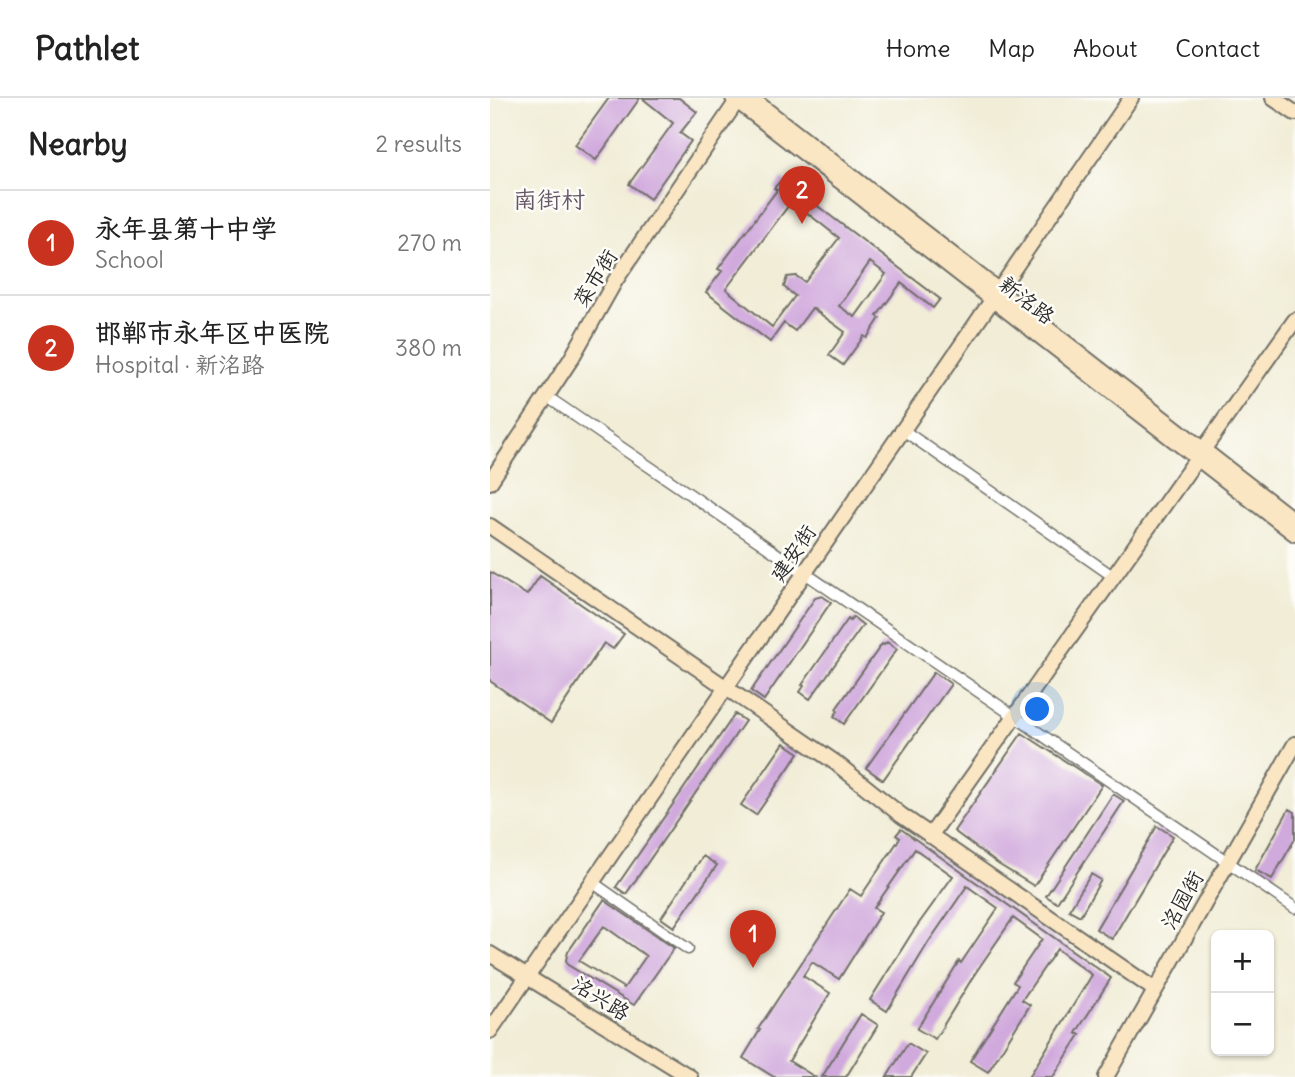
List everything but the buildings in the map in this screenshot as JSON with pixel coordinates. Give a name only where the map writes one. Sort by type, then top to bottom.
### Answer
[{"type":"street","name":"建安街","points":[[490,1031],[1131,98]]},
{"type":"street","points":[[1273,98],[1295,113]]},
{"type":"street","name":"新洺路","points":[[740,99],[1200,454],[1295,534]]},
{"type":"street","name":"菜市街","points":[[490,482],[546,396],[615,281],[740,99]]},
{"type":"street","points":[[930,836],[1295,320]]},
{"type":"street","points":[[546,396],[1295,908]]},
{"type":"street","points":[[903,430],[1114,576]]},
{"type":"street","name":"新洺路","points":[[1200,454],[1295,521]]},
{"type":"street","points":[[490,526],[836,763],[930,836],[1155,990]]},
{"type":"street","name":"洺园街","points":[[1106,1077],[1295,744]]},
{"type":"street","points":[[592,882],[688,948]]},
{"type":"street","name":"洺兴路","points":[[490,954],[525,980],[675,1077]]},
{"type":"street","name":"洺兴路","points":[[490,963],[525,980],[690,1077]]},
{"type":"place","name":"邯郸市永年区中医院","points":[[802,224]]},
{"type":"place","name":"永年县第十中学","points":[[753,968]]},
{"type":"district","name":"南街村","points":[[549,199]]}]
